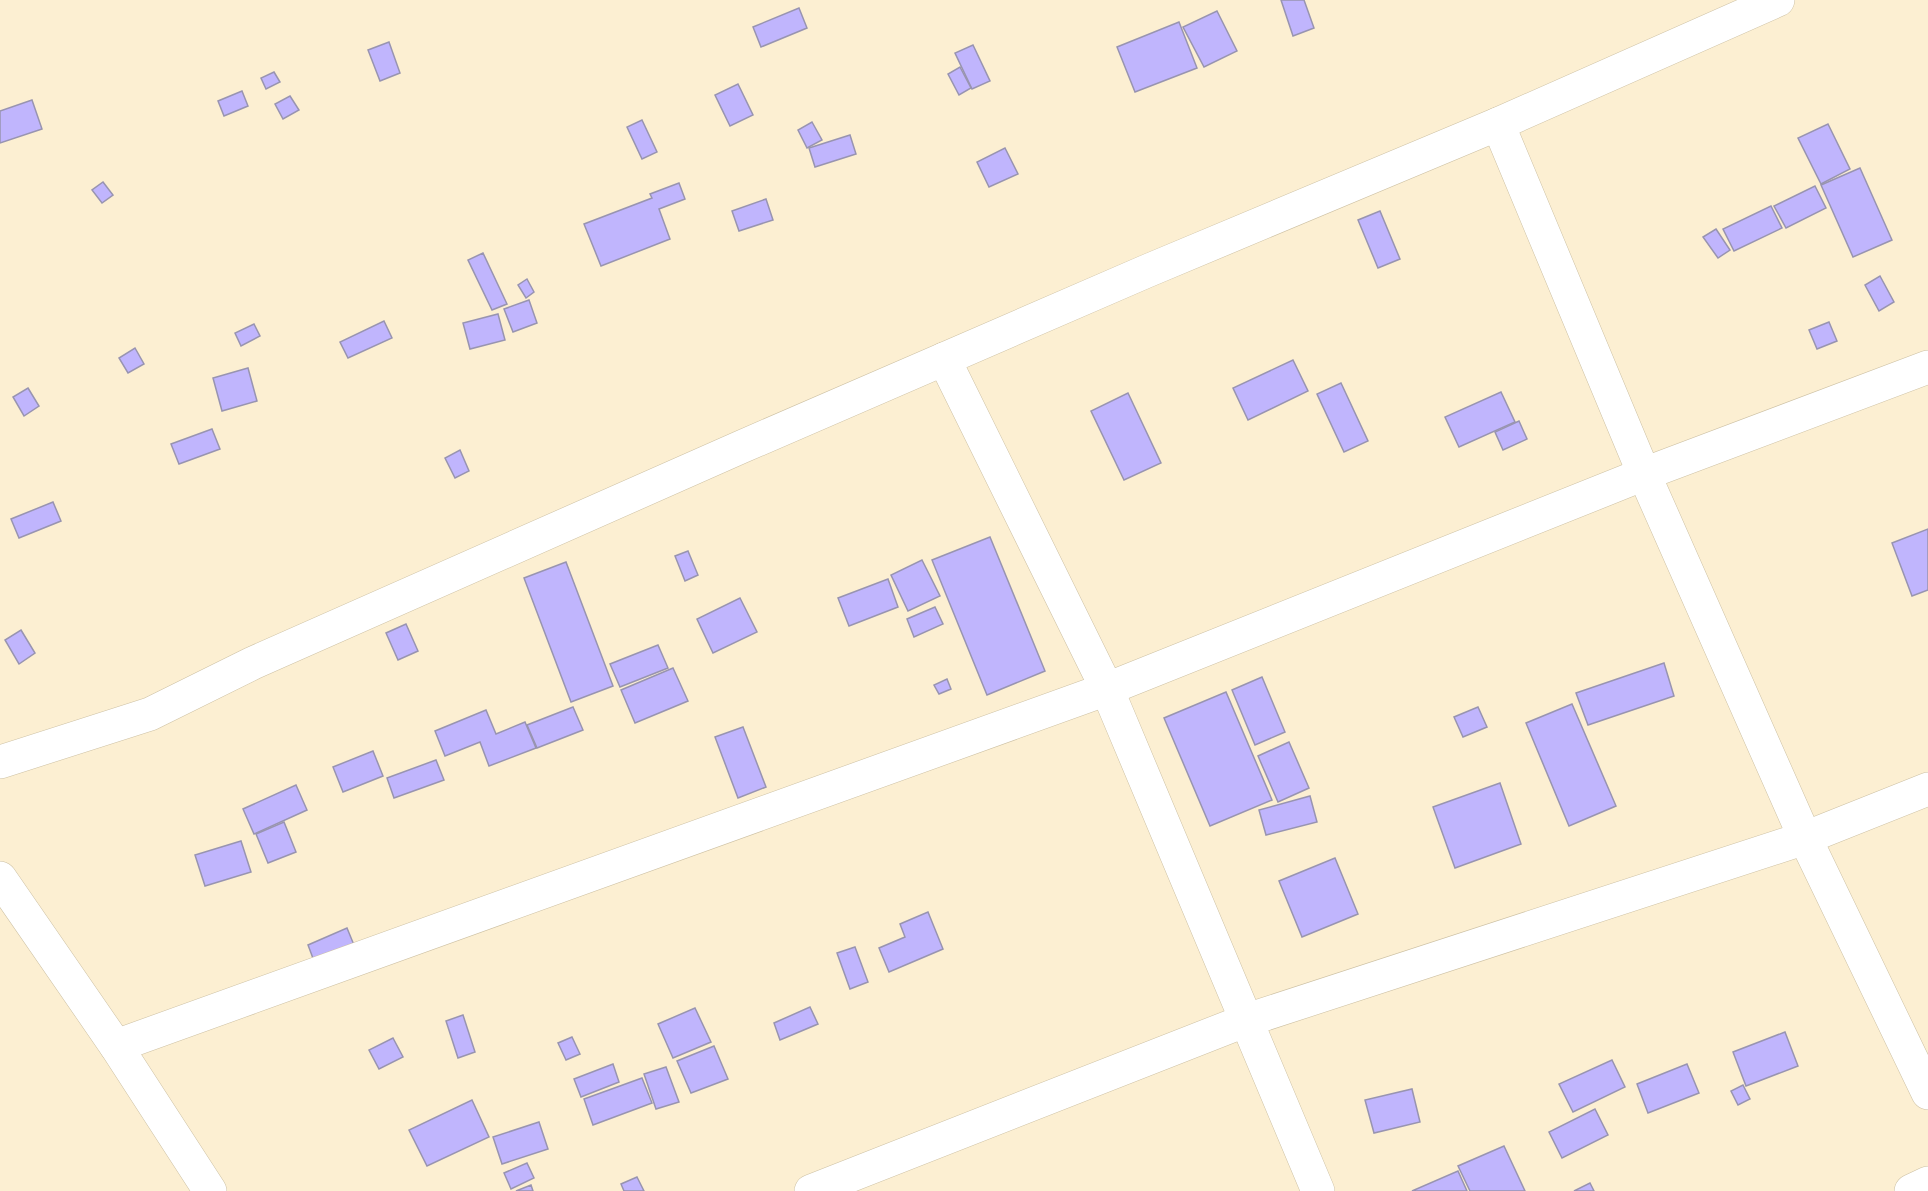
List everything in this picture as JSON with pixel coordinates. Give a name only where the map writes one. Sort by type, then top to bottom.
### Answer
[{"type":"street","points":[[0,762],[150,714],[253,663],[944,359],[1498,124],[1778,0]]},
{"type":"street","points":[[1498,124],[1644,474],[1805,838],[1928,1093]]},
{"type":"street","points":[[944,359],[1107,689],[1318,1191]]},
{"type":"street","points":[[116,1046],[1107,689],[1644,474],[1928,367]]},
{"type":"street","points":[[811,1191],[1247,1020],[1805,838],[1928,789]]},
{"type":"street","points":[[0,878],[116,1046],[210,1191]]},
{"type":"street","points":[[1911,1191],[1928,1183]]},
{"type":"building","points":[[1281,0],[1304,0],[1314,28],[1293,36]]},
{"type":"building","points":[[799,8],[807,28],[761,47],[753,27]]},
{"type":"building","points":[[1217,11],[1237,51],[1204,67],[1183,27]]},
{"type":"building","points":[[1179,22],[1197,68],[1135,92],[1117,47]]},
{"type":"building","points":[[389,42],[400,73],[380,81],[368,50]]},
{"type":"building","points":[[973,45],[990,81],[972,89],[955,53]]},
{"type":"building","points":[[960,67],[971,88],[959,95],[948,74]]},
{"type":"building","points":[[274,72],[280,82],[266,89],[261,78]]},
{"type":"building","points":[[738,84],[753,115],[730,126],[715,95]]},
{"type":"building","points":[[242,91],[248,106],[224,116],[218,101]]},
{"type":"building","points":[[290,96],[299,110],[283,119],[275,104]]},
{"type":"building","points":[[32,100],[42,129],[0,143],[0,111]]},
{"type":"building","points":[[642,120],[657,152],[642,159],[627,127]]},
{"type":"building","points":[[812,122],[822,140],[807,148],[798,130]]},
{"type":"building","points":[[1828,124],[1850,169],[1821,184],[1798,138]]},
{"type":"building","points":[[850,135],[856,154],[815,167],[809,148]]},
{"type":"building","points":[[1005,148],[1018,174],[989,187],[977,162]]},
{"type":"building","points":[[1860,168],[1892,240],[1853,257],[1821,185]]},
{"type":"building","points":[[103,182],[113,195],[102,203],[92,190]]},
{"type":"building","points":[[679,183],[685,199],[659,209],[670,239],[601,266],[584,224],[652,198],[650,194]]},
{"type":"building","points":[[1815,186],[1826,208],[1786,228],[1774,206]]},
{"type":"building","points":[[766,199],[773,220],[739,231],[732,211]]},
{"type":"building","points":[[1771,206],[1782,228],[1734,251],[1723,229]]},
{"type":"building","points":[[1380,211],[1400,259],[1378,268],[1358,220]]},
{"type":"building","points":[[1716,229],[1730,250],[1718,258],[1703,237]]},
{"type":"building","points":[[483,253],[507,304],[492,310],[468,260]]},
{"type":"building","points":[[1880,276],[1894,302],[1879,311],[1865,285]]},
{"type":"building","points":[[527,279],[534,292],[526,298],[518,285]]},
{"type":"building","points":[[529,300],[537,323],[513,332],[504,309]]},
{"type":"building","points":[[498,314],[505,340],[470,349],[463,323]]},
{"type":"building","points":[[384,321],[392,338],[348,358],[340,342]]},
{"type":"building","points":[[1829,322],[1837,341],[1817,349],[1809,330]]},
{"type":"building","points":[[254,324],[260,336],[241,346],[235,333]]},
{"type":"building","points":[[135,348],[144,364],[128,373],[119,358]]},
{"type":"building","points":[[1293,360],[1308,391],[1248,420],[1233,388]]},
{"type":"building","points":[[248,368],[257,401],[222,411],[213,378]]},
{"type":"building","points":[[1341,383],[1368,441],[1344,452],[1317,394]]},
{"type":"building","points":[[28,388],[39,406],[24,416],[13,397]]},
{"type":"building","points":[[1501,392],[1515,422],[1459,447],[1445,417]]},
{"type":"building","points":[[1128,393],[1161,463],[1124,480],[1091,411]]},
{"type":"building","points":[[1519,421],[1527,439],[1503,450],[1495,432]]},
{"type":"building","points":[[212,429],[220,449],[179,464],[171,444]]},
{"type":"building","points":[[460,450],[469,471],[455,478],[445,458]]},
{"type":"building","points":[[53,502],[61,521],[19,538],[11,519]]},
{"type":"building","points":[[1928,529],[1928,590],[1912,596],[1892,543]]},
{"type":"building","points":[[990,537],[1045,671],[987,695],[932,560]]},
{"type":"building","points":[[688,551],[698,575],[685,581],[675,556]]},
{"type":"building","points":[[922,560],[940,596],[908,611],[891,575]]},
{"type":"building","points":[[566,562],[613,686],[571,702],[524,578]]},
{"type":"building","points":[[888,579],[898,607],[849,626],[838,598]]},
{"type":"building","points":[[740,598],[757,632],[713,653],[697,619]]},
{"type":"building","points":[[935,607],[943,624],[914,637],[907,619]]},
{"type":"building","points":[[406,624],[418,651],[398,660],[386,633]]},
{"type":"building","points":[[21,630],[35,653],[19,664],[5,640]]},
{"type":"building","points":[[658,645],[668,668],[620,687],[610,664]]},
{"type":"building","points":[[1664,663],[1674,696],[1588,725],[1576,693]]},
{"type":"building","points":[[673,668],[688,701],[635,723],[621,690]]},
{"type":"building","points":[[1262,677],[1285,732],[1255,745],[1232,690]]},
{"type":"building","points":[[947,679],[951,689],[939,694],[934,685]]},
{"type":"building","points":[[1226,692],[1272,800],[1210,826],[1164,718]]},
{"type":"building","points":[[1572,704],[1616,806],[1569,826],[1526,723]]},
{"type":"building","points":[[573,707],[583,730],[537,748],[527,725]]},
{"type":"building","points":[[1478,707],[1487,727],[1463,737],[1454,717]]},
{"type":"building","points":[[486,710],[496,734],[525,722],[536,748],[489,766],[480,742],[445,756],[435,731]]},
{"type":"building","points":[[743,727],[766,787],[738,798],[715,737]]},
{"type":"building","points":[[1289,742],[1309,788],[1278,802],[1258,756]]},
{"type":"building","points":[[373,751],[383,776],[343,792],[333,767]]},
{"type":"building","points":[[436,760],[444,780],[394,798],[387,778]]},
{"type":"building","points":[[1500,783],[1521,844],[1455,868],[1433,807]]},
{"type":"building","points":[[296,785],[307,810],[254,834],[243,809]]},
{"type":"building","points":[[1310,796],[1317,822],[1266,835],[1259,810]]},
{"type":"building","points":[[284,822],[296,852],[268,863],[256,834]]},
{"type":"building","points":[[241,841],[251,872],[205,886],[195,855]]},
{"type":"building","points":[[1335,858],[1358,914],[1302,937],[1279,881]]},
{"type":"building","points":[[928,912],[943,949],[889,972],[879,948],[905,937],[900,924]]},
{"type":"building","points":[[347,928],[354,945],[314,961],[308,945]]},
{"type":"building","points":[[855,947],[868,982],[850,989],[837,953]]},
{"type":"building","points":[[810,1007],[818,1024],[780,1040],[774,1023]]},
{"type":"building","points":[[695,1008],[711,1042],[673,1058],[658,1024]]},
{"type":"building","points":[[463,1015],[475,1052],[458,1058],[446,1021]]},
{"type":"building","points":[[1785,1032],[1798,1066],[1746,1086],[1733,1052]]},
{"type":"building","points":[[572,1037],[580,1054],[566,1060],[558,1043]]},
{"type":"building","points":[[393,1038],[403,1057],[379,1069],[369,1050]]},
{"type":"building","points":[[714,1046],[728,1079],[691,1093],[677,1061]]},
{"type":"building","points":[[1612,1060],[1625,1087],[1573,1112],[1559,1084]]},
{"type":"building","points":[[613,1064],[619,1082],[581,1097],[574,1079]]},
{"type":"building","points":[[1687,1064],[1699,1093],[1648,1113],[1637,1084]]},
{"type":"building","points":[[666,1067],[679,1102],[656,1109],[644,1074]]},
{"type":"building","points":[[642,1078],[652,1103],[593,1125],[584,1099]]},
{"type":"building","points":[[1743,1085],[1750,1099],[1738,1105],[1731,1091]]},
{"type":"building","points":[[1412,1089],[1420,1122],[1374,1133],[1365,1100]]},
{"type":"building","points":[[472,1100],[489,1137],[427,1166],[409,1130]]},
{"type":"building","points":[[1595,1109],[1608,1135],[1562,1158],[1549,1132]]},
{"type":"building","points":[[539,1122],[548,1149],[502,1164],[493,1137]]},
{"type":"building","points":[[1504,1146],[1525,1191],[1470,1191],[1458,1166]]},
{"type":"building","points":[[527,1163],[534,1178],[511,1189],[504,1173]]},
{"type":"building","points":[[1458,1171],[1467,1191],[1412,1191]]},
{"type":"building","points":[[637,1177],[644,1191],[624,1191],[621,1184]]},
{"type":"building","points":[[1590,1183],[1594,1191],[1574,1191]]},
{"type":"building","points":[[531,1185],[533,1191],[516,1191]]}]
